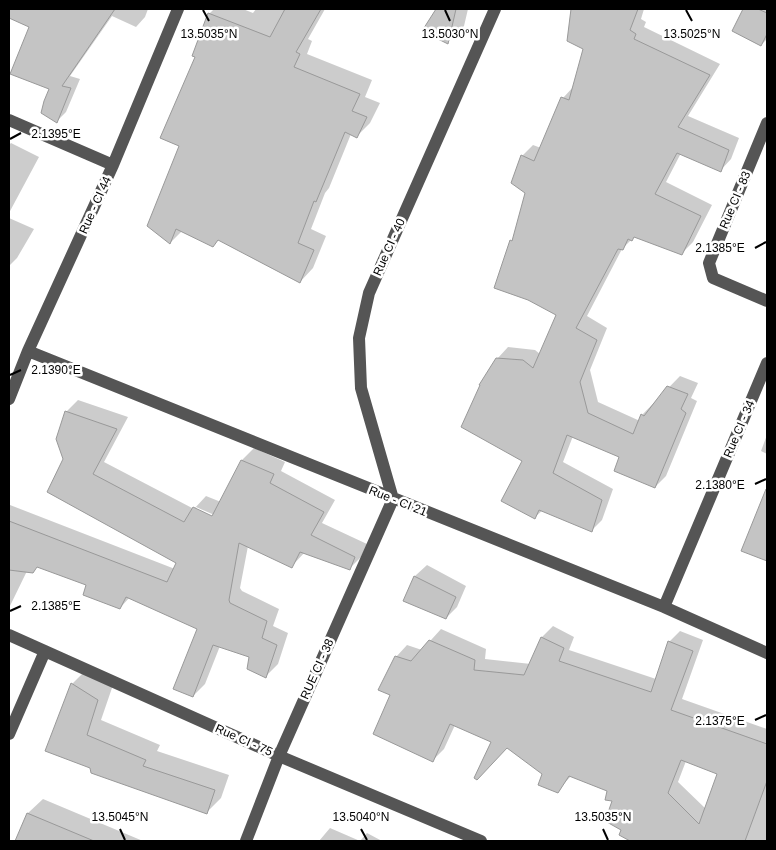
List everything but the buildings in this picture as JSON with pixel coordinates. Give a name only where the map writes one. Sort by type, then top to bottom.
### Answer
[{"type":"street","name":"Rue - CI 44","points":[[9,399],[28,351],[113,165],[178,9]]},
{"type":"street","name":"Rue CI - 40","points":[[393,499],[362,388],[359,338],[369,293],[495,9]]},
{"type":"street","points":[[9,120],[113,165]]},
{"type":"street","name":"Rue CI - 83","points":[[767,123],[709,263],[713,278],[767,300]]},
{"type":"street","name":"Rue - CI 21","points":[[28,351],[393,499],[664,606],[767,653]]},
{"type":"street","name":"Rue CI - 34","points":[[664,606],[767,363]]},
{"type":"street","name":"RUE CI - 38","points":[[246,841],[279,756],[393,499]]},
{"type":"street","name":"Rue CI - 75","points":[[9,635],[279,756],[481,841]]},
{"type":"street","points":[[9,734],[44,651]]}]
